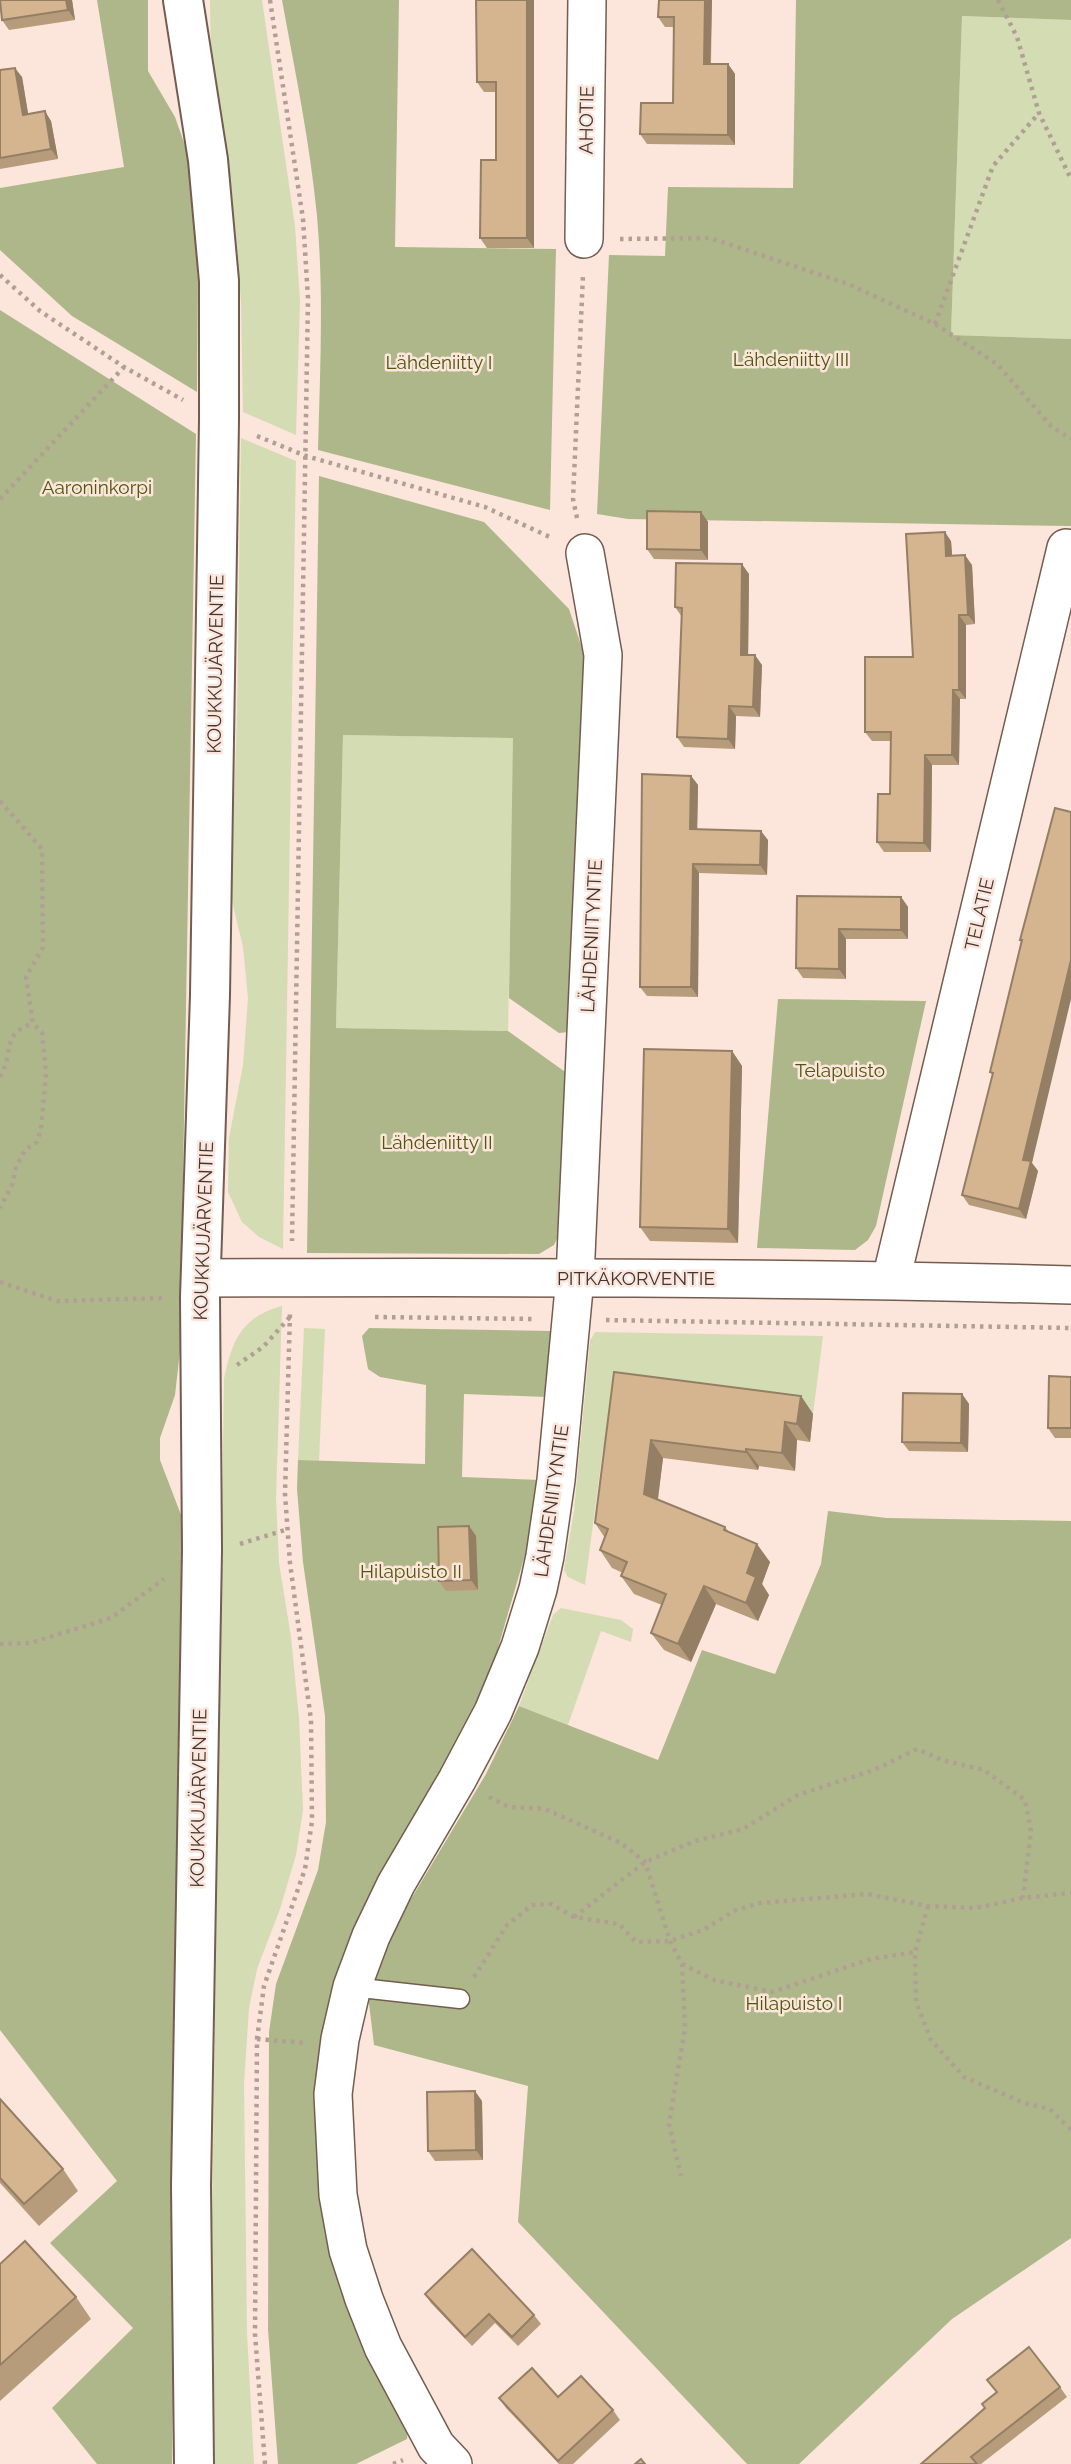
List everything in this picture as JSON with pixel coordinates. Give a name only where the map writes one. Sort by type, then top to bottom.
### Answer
[{"type":"street","name":"KOUKKUJÄRVENTIE","points":[[183,0],[208,160],[218,267],[219,420],[210,995],[201,1288],[202,1550],[191,2186],[194,2464]]},
{"type":"street","name":"AHOTIE","points":[[584,239],[587,0]]},
{"type":"street","name":"TELATIE","points":[[891,1280],[1066,548]]},
{"type":"street","name":"LÄHDENIITYNTIE","points":[[453,2464],[436,2446],[383,2347],[364,2299],[348,2250],[338,2195],[332,2094],[340,2039],[352,1987],[371,1936],[396,1884],[493,1712],[520,1647],[545,1556],[556,1480],[575,1278],[603,655],[585,553]]},
{"type":"street","name":"PITKÄKORVENTIE","points":[[201,1288],[291,1278],[891,1280],[1071,1284]]},
{"type":"lane","points":[[352,1987],[460,1999]]},
{"type":"path","points":[[265,2464],[255,2333],[257,2039],[264,1986],[305,1869],[312,1821],[311,1720],[290,1563],[285,1494],[308,298],[303,219],[270,0]]},
{"type":"path","points":[[998,0],[1017,37],[1039,113],[1071,178]]},
{"type":"path","points":[[935,324],[993,166],[1039,113]]},
{"type":"path","points":[[585,553],[573,499],[584,239],[710,238],[848,284],[935,324],[997,364],[1051,426],[1071,439]]},
{"type":"path","points":[[0,275],[40,311],[124,367],[219,420],[306,456],[485,507],[585,553]]},
{"type":"path","points":[[0,499],[124,367]]},
{"type":"path","points":[[0,801],[42,849],[43,947],[26,977],[33,1023],[42,1033],[46,1074],[41,1129],[37,1142],[25,1150],[0,1208]]},
{"type":"path","points":[[0,1077],[8,1062],[9,1040],[20,1028],[33,1023]]},
{"type":"path","points":[[0,1282],[57,1301],[201,1288]]},
{"type":"path","points":[[201,1371],[236,1365],[263,1347],[290,1317]]},
{"type":"path","points":[[371,1317],[1071,1328]]},
{"type":"path","points":[[0,1644],[30,1643],[111,1618],[202,1550],[250,1542],[288,1530]]},
{"type":"path","points":[[574,1917],[645,1863],[695,1841],[743,1829],[798,1795],[874,1770],[916,1749],[942,1760],[984,1770],[1025,1800],[1031,1831],[1023,1898]]},
{"type":"path","points":[[457,1780],[509,1807],[545,1809],[621,1843],[645,1863],[670,1941],[682,1964],[685,2028],[669,2124],[681,2176]]},
{"type":"path","points":[[460,1999],[507,1925],[532,1905],[551,1904],[574,1917],[619,1924],[636,1942],[670,1941],[703,1930],[734,1911],[760,1903],[867,1894],[928,1906],[976,1908],[1023,1898],[1071,1893]]},
{"type":"path","points":[[928,1906],[915,1952],[916,2002],[931,2040],[964,2077],[1024,2103],[1050,2109],[1071,2130]]},
{"type":"path","points":[[682,1964],[714,1980],[772,1992],[871,1959],[915,1952]]},
{"type":"path","points":[[257,2039],[299,2043],[340,2039]]},
{"type":"green space","points":[[97,0],[148,0],[148,71],[175,117],[189,157],[198,279],[197,392],[72,316],[0,250],[0,188],[124,167]]},
{"type":"green space","points":[[210,0],[262,0],[295,226],[300,301],[296,435],[243,412],[241,301],[233,209],[211,59]]},
{"type":"green space","name":"Lähdeniitty I","points":[[282,0],[399,0],[395,247],[556,249],[550,510],[318,450],[321,304],[317,216],[306,134]]},
{"type":"green space","name":"Lähdeniitty III","points":[[796,0],[1071,0],[1071,20],[962,16],[951,335],[1071,339],[1071,526],[628,519],[597,514],[609,255],[665,256],[668,187],[793,188]]},
{"type":"green space","points":[[962,16],[1071,20],[1071,339],[951,335]]},
{"type":"green space","name":"Aaroninkorpi","points":[[0,310],[196,434],[180,1351],[175,1395],[160,1438],[160,1460],[183,1520],[172,2464],[97,2464],[52,2408],[133,2328],[50,2243],[117,2181],[0,2030]]},
{"type":"green space","points":[[241,438],[296,461],[283,1249],[259,1237],[242,1222],[228,1192],[229,1138],[243,1065],[248,998],[243,947],[231,897]]},
{"type":"green space","name":"Lähdeniitty II","points":[[319,476],[484,522],[569,609],[584,654],[569,1032],[559,1033],[509,998],[513,738],[343,735],[336,1028],[508,1031],[568,1074],[561,1230],[554,1245],[539,1254],[307,1253]]},
{"type":"green space","points":[[343,735],[514,738],[508,1031],[336,1028]]},
{"type":"green space","name":"Telapuisto","points":[[778,999],[926,1001],[876,1226],[868,1240],[855,1250],[757,1248]]},
{"type":"green space","points":[[282,1306],[276,1498],[279,1563],[291,1637],[299,1718],[303,1810],[296,1855],[280,1909],[257,1969],[249,2008],[244,2084],[247,2333],[254,2464],[215,2464],[212,2219],[224,1379],[231,1353],[241,1332],[257,1317]]},
{"type":"green space","points":[[304,1328],[325,1329],[319,1461],[298,1460]]},
{"type":"green space","name":"Hilapuisto II","points":[[369,1328],[551,1331],[547,1397],[464,1394],[462,1477],[540,1480],[526,1551],[496,1655],[467,1725],[379,1878],[350,1942],[347,2294],[370,2362],[408,2425],[407,2439],[356,2464],[278,2464],[268,2329],[269,2032],[276,1984],[318,1870],[326,1822],[325,1716],[303,1562],[297,1489],[298,1460],[425,1464],[426,1385],[380,1377],[368,1369],[362,1336]]},
{"type":"green space","points":[[595,1332],[823,1336],[813,1414],[626,1391],[619,1450],[603,1448],[585,1585],[568,1577],[564,1570],[574,1511],[590,1341]]},
{"type":"green space","name":"Hilapuisto I","points":[[828,1511],[887,1518],[1071,1521],[1071,2238],[952,2319],[799,2464],[747,2464],[518,2222],[528,2086],[374,2045],[368,1995],[380,1957],[396,1924],[486,1774],[519,1706],[658,1760],[702,1650],[775,1674],[821,1564]]},
{"type":"green space","points":[[561,1608],[621,1620],[633,1629],[631,1642],[601,1631],[568,1725],[519,1706],[553,1615]]},
{"type":"building","points":[[0,0],[66,0],[68,10],[2,20]]},
{"type":"building","points":[[476,0],[527,0],[527,238],[480,238],[481,160],[496,160],[496,82],[477,82]]},
{"type":"building","points":[[659,0],[705,0],[704,64],[728,64],[728,135],[640,134],[641,103],[673,103],[674,17],[658,17]]},
{"type":"building","points":[[15,68],[23,115],[45,111],[51,149],[0,158],[0,70]]},
{"type":"building","points":[[647,511],[701,512],[701,550],[647,549]]},
{"type":"building","points":[[945,532],[946,556],[965,555],[968,615],[959,615],[959,690],[953,690],[952,755],[925,755],[924,843],[877,842],[878,794],[890,794],[891,732],[865,732],[865,657],[913,657],[906,534]]},
{"type":"building","points":[[676,563],[742,564],[741,655],[755,655],[753,707],[729,706],[728,739],[677,737],[682,608],[675,607]]},
{"type":"building","points":[[642,774],[691,776],[690,829],[761,831],[760,865],[693,864],[691,987],[640,987]]},
{"type":"building","points":[[1055,808],[1071,812],[1071,960],[1023,1160],[1031,1161],[1019,1209],[962,1195],[993,1073],[990,1072],[1020,940]]},
{"type":"building","points":[[797,896],[901,897],[901,930],[839,929],[839,969],[796,968]]},
{"type":"building","points":[[644,1049],[732,1051],[728,1229],[640,1227]]},
{"type":"building","points":[[614,1372],[801,1396],[797,1424],[785,1422],[782,1453],[746,1449],[746,1452],[651,1440],[644,1494],[725,1527],[724,1530],[757,1544],[747,1573],[756,1577],[746,1603],[704,1586],[678,1644],[651,1633],[666,1594],[621,1576],[627,1562],[600,1550],[608,1529],[595,1523]]},
{"type":"building","points":[[1049,1376],[1071,1377],[1071,1428],[1048,1428]]},
{"type":"building","points":[[903,1393],[962,1394],[961,1443],[902,1442]]},
{"type":"building","points":[[469,1526],[471,1580],[439,1581],[438,1527]]},
{"type":"building","points":[[475,2091],[476,2150],[428,2151],[427,2092]]},
{"type":"building","points":[[0,2099],[63,2169],[24,2204],[0,2178]]},
{"type":"building","points":[[25,2241],[76,2297],[0,2365],[0,2264]]},
{"type":"building","points":[[472,2249],[534,2315],[512,2337],[489,2314],[465,2337],[425,2294]]},
{"type":"building","points":[[1029,2347],[1060,2387],[971,2457],[977,2464],[921,2464],[985,2408],[982,2404],[997,2392],[987,2380]]},
{"type":"building","points":[[532,2368],[558,2397],[581,2376],[613,2410],[558,2461],[499,2398]]}]
